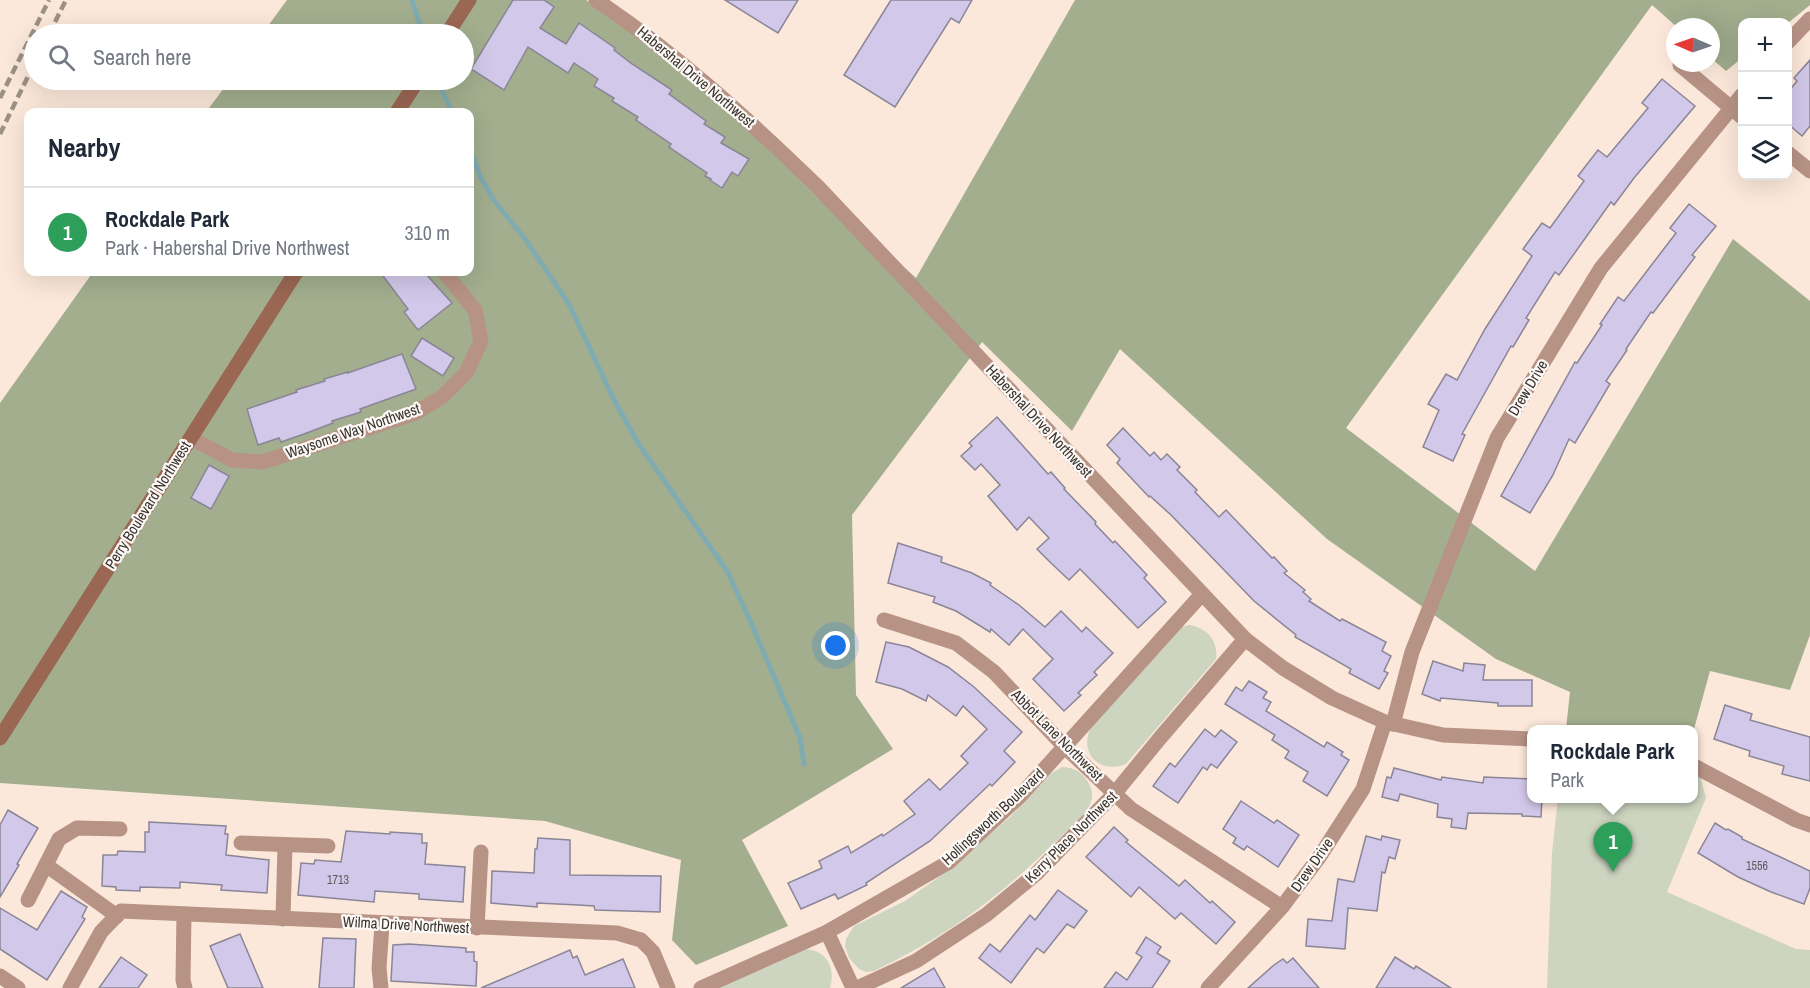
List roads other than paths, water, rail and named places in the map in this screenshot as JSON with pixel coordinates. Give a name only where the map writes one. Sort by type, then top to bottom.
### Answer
[{"type":"street","points":[[453,24],[469,0]]},
{"type":"street","name":"Habershal Drive Northwest","points":[[596,0],[632,24],[753,124],[811,180],[1245,639],[1283,668],[1332,698],[1389,723],[1443,735],[1527,739]]},
{"type":"street","points":[[1792,38],[1810,19]]},
{"type":"street","points":[[1688,72],[1737,112]]},
{"type":"street","points":[[400,108],[411,90]]},
{"type":"street","name":"Drew Drive","points":[[1208,988],[1282,907],[1320,856],[1363,789],[1389,723],[1412,652],[1497,438],[1601,268],[1737,112]]},
{"type":"street","points":[[1792,156],[1810,171]]},
{"type":"street","name":"Perry Boulevard Northwest","points":[[0,738],[293,276]]},
{"type":"street","name":"Waysome Way Northwest","points":[[191,438],[232,460],[263,462],[415,413],[442,397],[466,373],[480,341],[475,310],[447,276]]},
{"type":"street","name":"Hollingsworth Boulevard","points":[[701,988],[827,932],[949,862],[1020,796],[1202,594]]},
{"type":"street","name":"Abbot Lane Northwest","points":[[884,620],[956,643],[994,672],[1065,747],[1131,809],[1282,907]]},
{"type":"street","name":"Kerry Place Northwest","points":[[855,988],[916,961],[986,915],[1036,874],[1115,794],[1245,639]]},
{"type":"street","points":[[1698,768],[1796,820],[1810,825]]},
{"type":"street","points":[[28,900],[59,839],[77,828],[120,829]]},
{"type":"street","points":[[241,843],[328,846]]},
{"type":"street","points":[[283,919],[285,845]]},
{"type":"street","points":[[477,928],[480,852]]},
{"type":"street","points":[[46,865],[117,916],[101,932],[70,988]]},
{"type":"street","name":"Wilma Drive Northwest","points":[[117,916],[121,911],[616,933],[641,940],[653,952],[668,988]]},
{"type":"street","points":[[184,914],[183,980],[185,988]]},
{"type":"street","points":[[381,924],[378,968],[381,988]]},
{"type":"street","points":[[827,932],[855,988]]},
{"type":"street","points":[[0,976],[18,988]]},
{"type":"waterway","points":[[412,0],[420,24]]},
{"type":"waterway","points":[[442,91],[450,108]]},
{"type":"waterway","points":[[474,160],[493,199],[525,239],[569,304],[613,398],[638,443],[727,571],[800,738],[804,764]]},
{"type":"railway","points":[[37,24],[49,0]]},
{"type":"railway","points":[[54,24],[66,0]]},
{"type":"railway","points":[[0,98],[24,50]]},
{"type":"railway","points":[[0,134],[24,85]]},
{"type":"place","name":"Rockdale Park","points":[[1613,872]]}]
